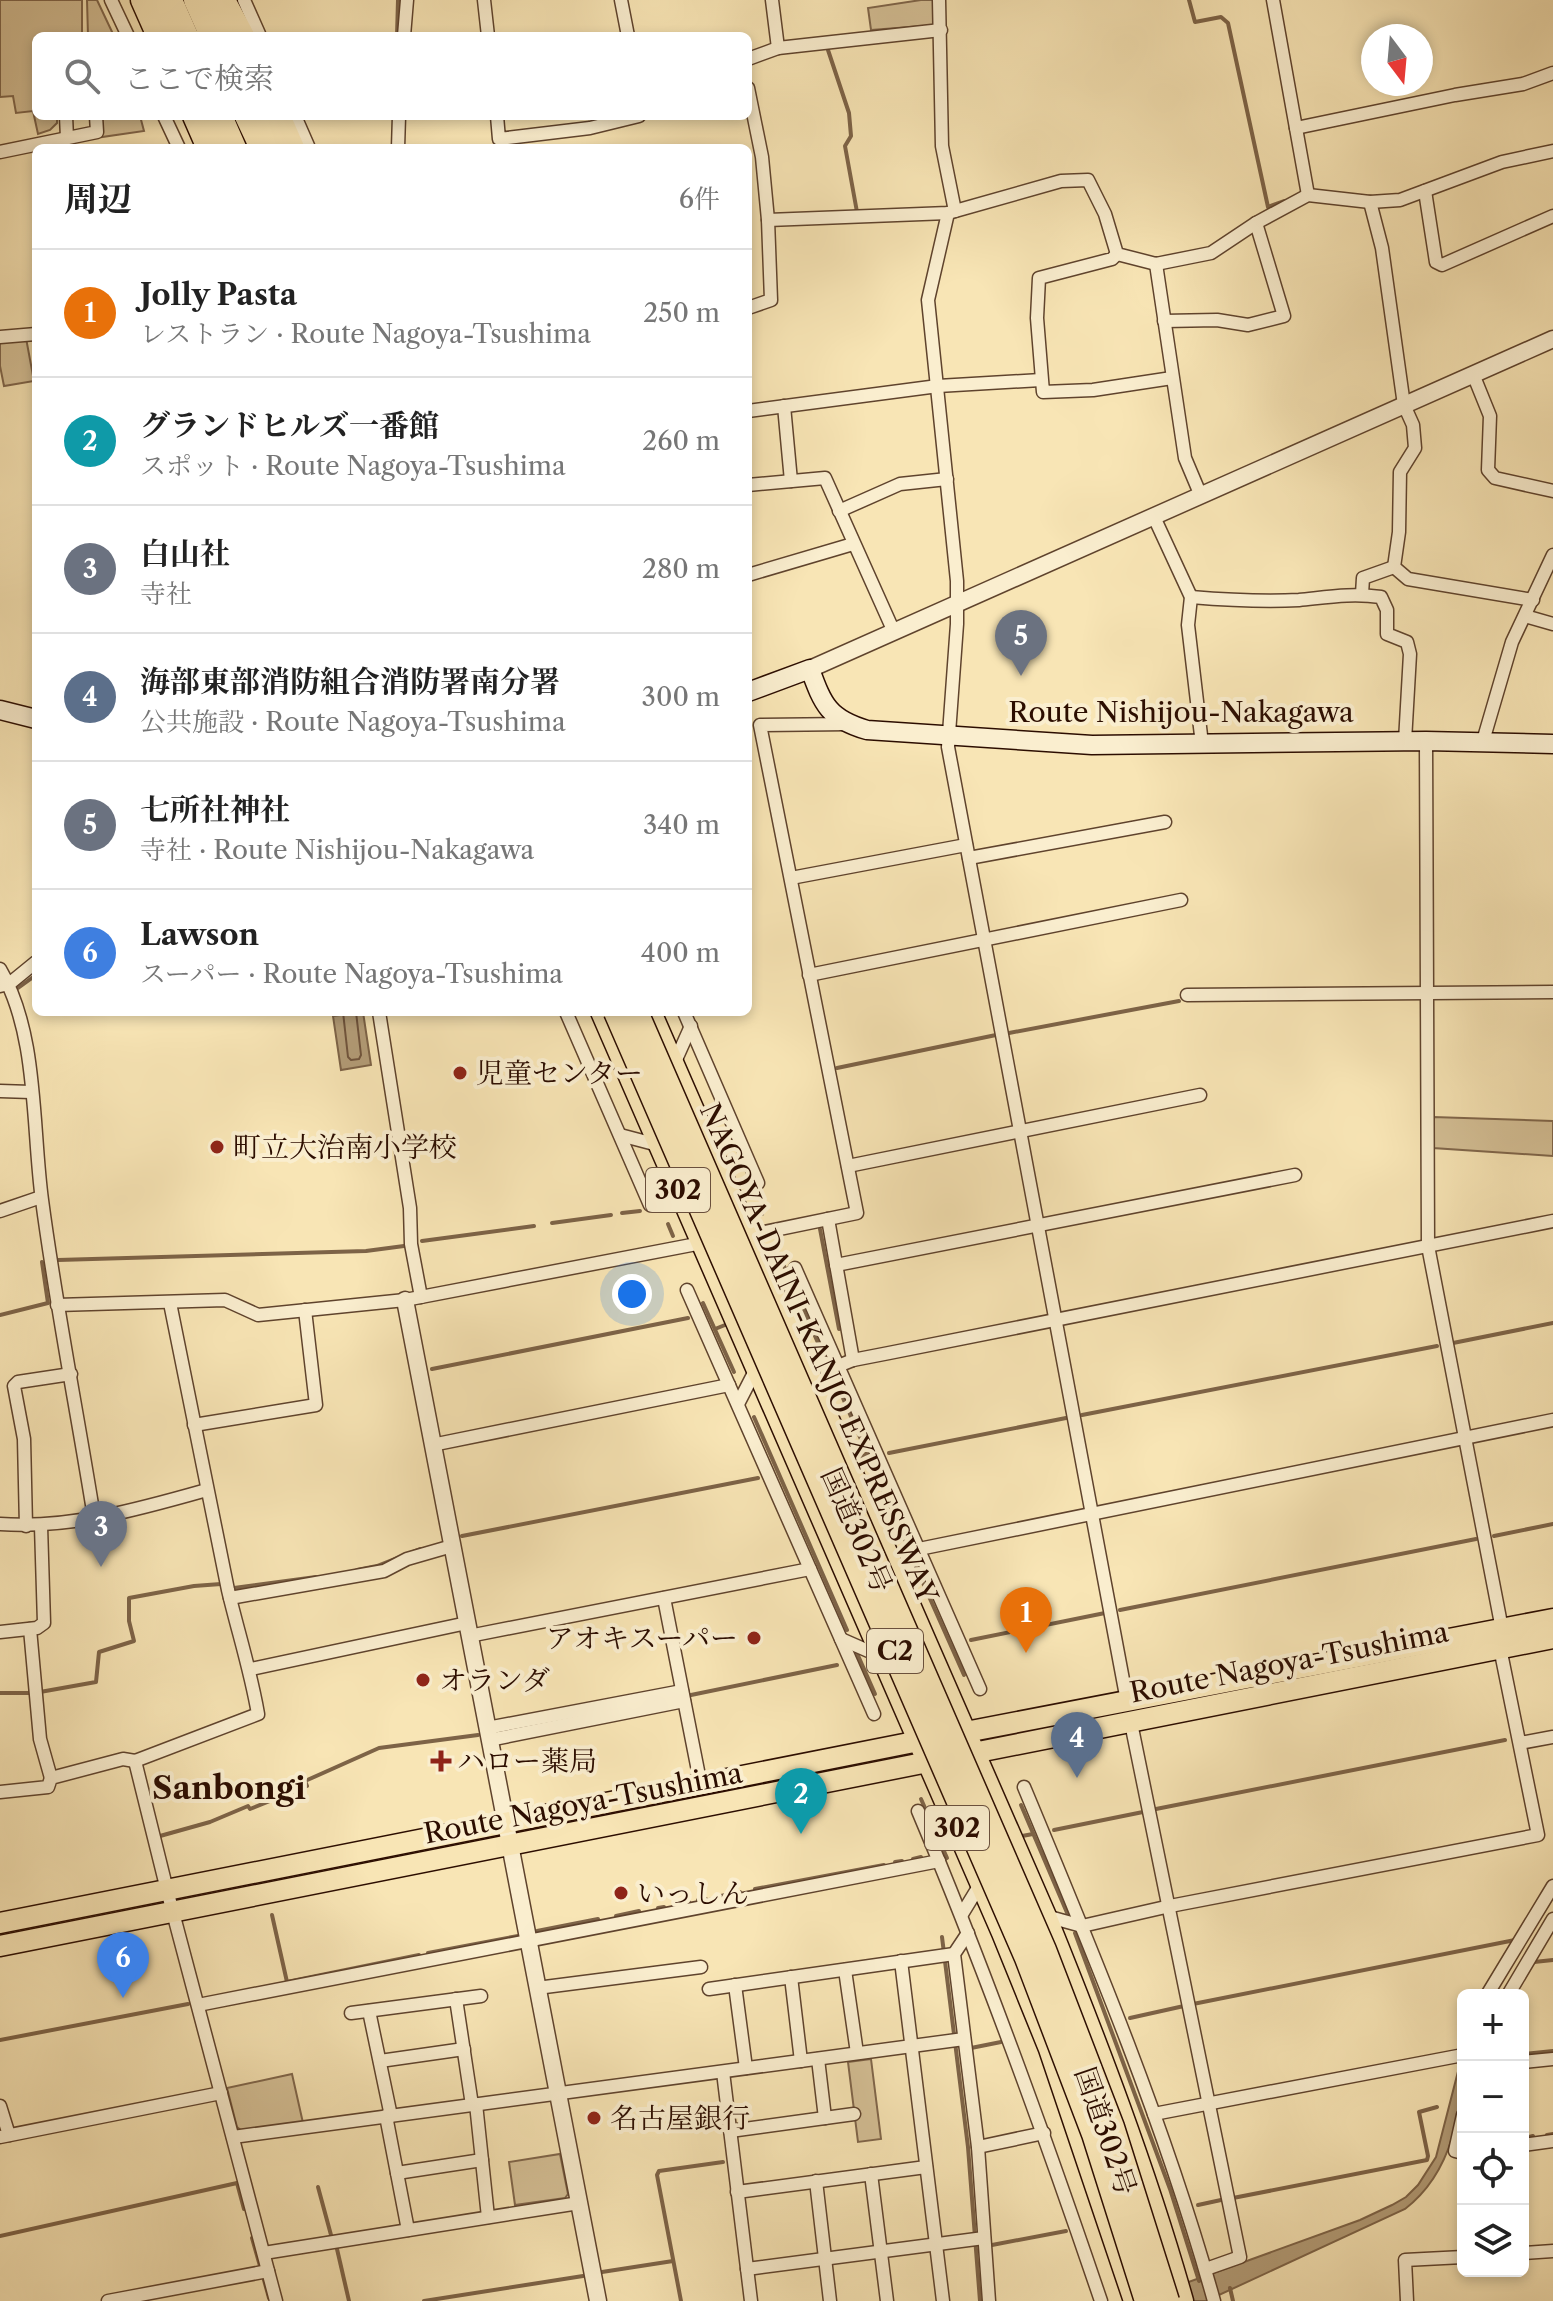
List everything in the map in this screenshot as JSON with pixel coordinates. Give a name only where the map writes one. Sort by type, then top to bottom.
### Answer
[{"type":"highway","points":[[142,0],[156,32]]},
{"type":"highway","points":[[171,0],[185,32]]},
{"type":"highway","points":[[195,0],[209,32]]},
{"type":"highway","points":[[217,1],[225,32]]},
{"type":"highway","points":[[217,1],[240,32]]},
{"type":"highway","points":[[196,120],[206,144]]},
{"type":"highway","points":[[223,120],[233,144]]},
{"type":"highway","points":[[248,120],[259,144]]},
{"type":"highway","points":[[261,120],[270,144]]},
{"type":"highway","points":[[281,120],[291,144]]},
{"type":"highway","name":"NAGOYA-DAINI-KANJO EXPRESSWAY","points":[[615,1016],[1026,1958],[1093,2134],[1138,2300]]},
{"type":"highway","name":"NAGOYA-DAINI-KANJO EXPRESSWAY","points":[[639,1016],[1045,1950],[1176,2294]]},
{"type":"highway","points":[[646,1016],[684,1118]]},
{"type":"main road","points":[[154,0],[168,32]]},
{"type":"main road","points":[[208,120],[219,144]]},
{"type":"main road","points":[[752,691],[810,669],[820,697],[831,713],[849,724]]},
{"type":"main road","points":[[0,710],[32,718]]},
{"type":"main road","name":"Route Nishijou-Nakagawa","points":[[849,724],[867,730],[1092,745],[1405,741],[1553,744]]},
{"type":"main road","name":"国道302号","points":[[603,1016],[981,1883],[1049,2049],[1138,2300]]},
{"type":"main road","name":"国道302号","points":[[653,1016],[1046,1916],[1093,2032],[1176,2294]]},
{"type":"main road","name":"Route Nagoya-Tsushima","points":[[0,1946],[1131,1723],[1501,1639],[1553,1619]]},
{"type":"main road","name":"Route Nagoya-Tsushima","points":[[0,1923],[1127,1701],[1501,1639],[1553,1638]]},
{"type":"street","points":[[111,0],[126,32]]},
{"type":"street","points":[[119,17],[120,0]]},
{"type":"street","points":[[244,0],[258,32]]},
{"type":"street","points":[[404,32],[407,0]]},
{"type":"street","points":[[484,0],[488,32]]},
{"type":"street","points":[[621,0],[627,32]]},
{"type":"street","points":[[772,0],[778,48]]},
{"type":"street","points":[[939,0],[942,146],[952,212],[928,300],[957,605],[948,747],[1127,1701]]},
{"type":"street","points":[[1273,0],[1308,195]]},
{"type":"street","points":[[752,58],[778,48],[941,30]]},
{"type":"street","points":[[1296,128],[1523,84],[1553,73]]},
{"type":"street","points":[[752,108],[762,157],[771,300],[752,307]]},
{"type":"street","points":[[66,120],[67,138]]},
{"type":"street","points":[[38,144],[97,132],[96,120]]},
{"type":"street","points":[[166,120],[177,144]]},
{"type":"street","points":[[297,120],[307,144]]},
{"type":"street","points":[[398,144],[399,120]]},
{"type":"street","points":[[497,120],[499,139],[590,128],[623,120]]},
{"type":"street","points":[[88,134],[89,144]]},
{"type":"street","points":[[0,152],[32,145]]},
{"type":"street","points":[[1117,254],[1156,264],[1211,253],[1256,223],[1308,195],[1370,202],[1400,200],[1502,162],[1553,151]]},
{"type":"street","points":[[768,220],[952,212],[1061,181],[1088,180],[1105,214],[1117,254]]},
{"type":"street","points":[[1425,191],[1436,262],[1442,265],[1553,216]]},
{"type":"street","points":[[1370,202],[1382,248],[1404,405],[1413,425],[1415,448],[1400,472],[1399,532],[1394,567]]},
{"type":"street","points":[[1164,321],[1217,320],[1248,325],[1284,316],[1256,223]]},
{"type":"street","points":[[1117,254],[1112,259],[1039,278],[1037,318],[1043,392],[1093,390],[1172,378]]},
{"type":"street","points":[[1156,264],[1185,458],[1201,496]]},
{"type":"street","points":[[0,337],[32,334]]},
{"type":"street","points":[[810,669],[1553,339]]},
{"type":"street","points":[[1473,374],[1490,416],[1488,470],[1495,478],[1553,491]]},
{"type":"street","points":[[752,410],[938,386],[1041,380]]},
{"type":"street","points":[[784,406],[791,481]]},
{"type":"street","points":[[752,485],[825,478],[894,632]]},
{"type":"street","points":[[839,511],[900,484],[947,479]]},
{"type":"street","points":[[1154,517],[1191,597],[1188,625],[1202,744]]},
{"type":"street","points":[[752,574],[853,544]]},
{"type":"street","points":[[1483,741],[1512,642],[1553,555]]},
{"type":"street","points":[[1362,594],[1363,578],[1394,567]]},
{"type":"street","points":[[1394,567],[1408,579],[1533,600]]},
{"type":"street","points":[[1191,597],[1268,600],[1362,594],[1381,597],[1387,610],[1387,634],[1407,642],[1410,654],[1405,741]]},
{"type":"street","points":[[1525,616],[1553,624]]},
{"type":"street","points":[[57,1305],[225,1300],[258,1315],[413,1298],[857,1213],[760,725],[849,724]]},
{"type":"street","points":[[1426,741],[1428,1246],[1538,1835]]},
{"type":"street","points":[[791,878],[1165,822]]},
{"type":"street","points":[[809,975],[1181,900]]},
{"type":"street","points":[[4,985],[32,965]]},
{"type":"street","points":[[0,969],[4,985],[23,1024],[41,1197],[94,1517]]},
{"type":"street","points":[[1187,995],[1553,992]]},
{"type":"street","points":[[380,1016],[410,1208],[413,1298],[432,1445],[598,2301]]},
{"type":"street","points":[[568,1016],[650,1205]]},
{"type":"street","points":[[686,1016],[758,1183]]},
{"type":"street","points":[[674,1064],[691,1026]]},
{"type":"street","points":[[0,1091],[31,1092]]},
{"type":"street","points":[[848,1166],[1200,1095]]},
{"type":"street","points":[[620,1135],[658,1145]]},
{"type":"street","points":[[836,1265],[1295,1175]]},
{"type":"street","points":[[0,1211],[41,1197]]},
{"type":"street","points":[[828,1219],[853,1360]]},
{"type":"street","points":[[803,1357],[838,1366],[853,1360],[1553,1221]]},
{"type":"street","points":[[795,1268],[980,1689]]},
{"type":"street","points":[[687,1290],[874,1714]]},
{"type":"street","points":[[51,1778],[123,1759],[135,1761],[258,1714],[251,1669],[230,1598],[170,1303]]},
{"type":"street","points":[[194,1425],[316,1405],[305,1310]]},
{"type":"street","points":[[738,1404],[756,1369]]},
{"type":"street","points":[[26,1526],[24,1439],[14,1386],[18,1382],[71,1374]]},
{"type":"street","points":[[432,1445],[729,1385]]},
{"type":"street","points":[[902,1584],[913,1552],[919,1549],[1553,1420]]},
{"type":"street","points":[[0,1524],[41,1526],[158,1504],[207,1490]]},
{"type":"street","points":[[0,1632],[30,1629],[44,1623],[41,1526]]},
{"type":"street","points":[[230,1598],[384,1571],[407,1559],[452,1546]]},
{"type":"street","points":[[251,1669],[347,1647],[664,1598],[810,1569]]},
{"type":"street","points":[[664,1598],[701,1786]]},
{"type":"street","points":[[0,1792],[48,1787],[51,1778],[40,1739],[30,1629]]},
{"type":"street","points":[[841,1639],[882,1657]]},
{"type":"street","points":[[488,1734],[683,1696]]},
{"type":"street","points":[[1131,1723],[1240,2257],[1206,2269]]},
{"type":"street","points":[[1520,1743],[1553,1737]]},
{"type":"street","points":[[135,1761],[276,2301]]},
{"type":"street","points":[[1024,1787],[1082,1926],[1154,2114],[1214,2301]]},
{"type":"street","points":[[918,1811],[962,1914],[1044,2133],[1101,2301]]},
{"type":"street","points":[[1046,1916],[1082,1926],[1553,1832]]},
{"type":"street","points":[[198,2005],[939,1861]]},
{"type":"street","points":[[962,1914],[981,1883]]},
{"type":"street","points":[[1491,1989],[1553,1886]]},
{"type":"street","points":[[1512,1989],[1553,1919]]},
{"type":"street","points":[[709,1989],[947,1955],[968,1933]]},
{"type":"street","points":[[947,1955],[957,2040],[978,2147],[978,2239],[989,2301]]},
{"type":"street","points":[[901,1961],[943,2301]]},
{"type":"street","points":[[537,1988],[701,1967]]},
{"type":"street","points":[[845,1970],[857,2053]]},
{"type":"street","points":[[791,1977],[801,2061]]},
{"type":"street","points":[[735,1985],[746,2068]]},
{"type":"street","points":[[351,2013],[481,1996]]},
{"type":"street","points":[[456,1999],[474,2105],[488,2217]]},
{"type":"street","points":[[369,2011],[408,2230]]},
{"type":"street","points":[[233,2137],[957,2040]]},
{"type":"street","points":[[380,2061],[464,2049]]},
{"type":"street","points":[[1154,2114],[1457,2053]]},
{"type":"street","points":[[818,2059],[825,2118]]},
{"type":"street","points":[[1529,2061],[1553,2059]]},
{"type":"street","points":[[723,2072],[751,2301]]},
{"type":"street","points":[[0,2106],[4,2136],[221,2093]]},
{"type":"street","points":[[730,2131],[854,2114]]},
{"type":"street","points":[[978,2147],[1044,2133]]},
{"type":"street","points":[[1529,2144],[1553,2141]]},
{"type":"street","points":[[397,2173],[482,2160]]},
{"type":"street","points":[[737,2192],[926,2167]]},
{"type":"street","points":[[871,2174],[887,2301]]},
{"type":"street","points":[[816,2181],[830,2301]]},
{"type":"street","points":[[264,2253],[579,2203]]},
{"type":"street","points":[[747,2269],[978,2239]]},
{"type":"street","points":[[1529,2253],[1553,2251]]},
{"type":"street","points":[[1407,2301],[1405,2260],[1457,2257]]},
{"type":"street","points":[[108,2301],[268,2271]]},
{"type":"shaded area","points":[[0,0],[82,0],[82,32],[32,32],[32,111],[16,113],[13,96],[0,97]]},
{"type":"shaded area","points":[[87,0],[97,0],[112,32],[88,32]]},
{"type":"shaded area","points":[[934,0],[936,25],[871,30],[868,8]]},
{"type":"shaded area","points":[[35,120],[57,120],[50,130],[38,134]]},
{"type":"shaded area","points":[[101,120],[141,120],[144,131],[102,137]]},
{"type":"shaded area","points":[[26,338],[32,381],[4,386],[0,339]]},
{"type":"shaded area","points":[[1433,1117],[1553,1121],[1553,1156],[1433,1148]]},
{"type":"shaded area","points":[[871,2059],[881,2139],[858,2142],[848,2062]]},
{"type":"shaded area","points":[[292,2074],[303,2123],[242,2131],[237,2127],[227,2088]]},
{"type":"shaded area","points":[[560,2154],[568,2194],[565,2198],[515,2205],[509,2162]]},
{"type":"water","points":[[333,1016],[364,1016],[371,1065],[341,1070]]},
{"type":"water","points":[[1457,2075],[1457,2117],[1452,2138],[1434,2177],[1405,2209],[1206,2301],[1136,2301],[1360,2220],[1392,2205],[1418,2185],[1436,2157]]},
{"type":"waterway","points":[[397,32],[398,0]]},
{"type":"waterway","points":[[1189,0],[1195,22],[1221,17],[1228,23],[1268,207],[1284,201]]},
{"type":"waterway","points":[[828,50],[849,113],[851,136],[845,146],[857,212]]},
{"type":"waterway","points":[[18,988],[32,978]]},
{"type":"waterway","points":[[1009,1033],[1179,1001]]},
{"type":"waterway","points":[[837,1068],[996,1035]]},
{"type":"waterway","points":[[758,1205],[762,1214]]},
{"type":"waterway","points":[[622,1213],[640,1211]]},
{"type":"waterway","points":[[552,1223],[611,1215]]},
{"type":"waterway","points":[[668,1224],[673,1236]]},
{"type":"waterway","points":[[422,1241],[534,1226]]},
{"type":"waterway","points":[[820,1229],[839,1329]]},
{"type":"waterway","points":[[58,1260],[366,1251],[404,1246]]},
{"type":"waterway","points":[[0,1315],[48,1303],[42,1262]]},
{"type":"waterway","points":[[784,1266],[823,1354]]},
{"type":"waterway","points":[[703,1303],[734,1372]]},
{"type":"waterway","points":[[432,1369],[688,1318]]},
{"type":"waterway","points":[[1453,1343],[1553,1323]]},
{"type":"waterway","points":[[715,1329],[725,1325]]},
{"type":"waterway","points":[[1082,1415],[1437,1346]]},
{"type":"waterway","points":[[839,1389],[908,1547]]},
{"type":"waterway","points":[[754,1417],[847,1630]]},
{"type":"waterway","points":[[889,1453],[1066,1418]]},
{"type":"waterway","points":[[854,1460],[867,1454]]},
{"type":"waterway","points":[[462,1536],[758,1478]]},
{"type":"waterway","points":[[1494,1536],[1553,1524]]},
{"type":"waterway","points":[[1120,1610],[1476,1539]]},
{"type":"waterway","points":[[357,1570],[377,1566],[420,1549]]},
{"type":"waterway","points":[[915,1565],[964,1675]]},
{"type":"waterway","points":[[234,1588],[316,1577]]},
{"type":"waterway","points":[[40,1692],[96,1682],[99,1652],[134,1641],[129,1621],[129,1598],[221,1584]]},
{"type":"waterway","points":[[971,1640],[1105,1613]]},
{"type":"waterway","points":[[856,1651],[875,1694]]},
{"type":"waterway","points":[[691,1695],[837,1665]]},
{"type":"waterway","points":[[0,1693],[33,1693]]},
{"type":"waterway","points":[[160,1836],[210,1822],[248,1806],[250,1809],[307,1786],[305,1781],[379,1748],[478,1735]]},
{"type":"waterway","points":[[1156,1809],[1505,1740]]},
{"type":"waterway","points":[[921,1799],[947,1858]]},
{"type":"waterway","points":[[1021,1805],[1068,1915]]},
{"type":"waterway","points":[[1054,1830],[1143,1812]]},
{"type":"waterway","points":[[1022,1836],[1033,1834]]},
{"type":"waterway","points":[[913,1859],[921,1857]]},
{"type":"waterway","points":[[895,1862],[902,1861]]},
{"type":"waterway","points":[[755,1889],[884,1865]]},
{"type":"waterway","points":[[716,1897],[740,1892]]},
{"type":"waterway","points":[[698,1900],[706,1899]]},
{"type":"waterway","points":[[674,1905],[689,1902]]},
{"type":"waterway","points":[[658,1908],[664,1907]]},
{"type":"waterway","points":[[616,1916],[639,1911]]},
{"type":"waterway","points":[[272,1915],[287,1982]]},
{"type":"waterway","points":[[537,1931],[598,1919]]},
{"type":"waterway","points":[[1075,1933],[1170,2189],[1199,2281]]},
{"type":"waterway","points":[[428,1953],[518,1936]]},
{"type":"waterway","points":[[942,1937],[968,2147],[980,2301]]},
{"type":"waterway","points":[[1193,2004],[1515,1940]]},
{"type":"waterway","points":[[287,1982],[419,1955]]},
{"type":"waterway","points":[[1534,1962],[1553,1960]]},
{"type":"waterway","points":[[0,2040],[188,2004]]},
{"type":"waterway","points":[[1130,2018],[1184,2006]]},
{"type":"waterway","points":[[971,2048],[1001,2042]]},
{"type":"waterway","points":[[1529,2053],[1553,2051]]},
{"type":"waterway","points":[[1233,2198],[1427,2160],[1419,2112],[1437,2107]]},
{"type":"waterway","points":[[1547,2135],[1553,2134]]},
{"type":"waterway","points":[[1529,2137],[1533,2136]]},
{"type":"waterway","points":[[681,2301],[657,2175],[659,2171],[723,2162]]},
{"type":"waterway","points":[[0,2236],[237,2183],[244,2209]]},
{"type":"waterway","points":[[318,2187],[331,2235]]},
{"type":"waterway","points":[[1198,2205],[1221,2200]]},
{"type":"waterway","points":[[992,2245],[1066,2231]]},
{"type":"waterway","points":[[252,2238],[260,2266]]},
{"type":"waterway","points":[[337,2249],[349,2301]]},
{"type":"waterway","points":[[602,2272],[673,2261]]},
{"type":"waterway","points":[[424,2301],[583,2276]]},
{"type":"waterway","points":[[264,2280],[269,2298]]},
{"type":"waterway","points":[[1230,2288],[1233,2301]]},
{"type":"place","name":"七所社神社","points":[[1021,676]]},
{"type":"place","name":"児童センター","points":[[460,1073]]},
{"type":"place","name":"町立大治南小学校","points":[[217,1147]]},
{"type":"place","name":"白山社","points":[[101,1567]]},
{"type":"place","name":"アオキスーパー","points":[[754,1638]]},
{"type":"place","name":"Jolly Pasta","points":[[1026,1653]]},
{"type":"place","name":"オランダ","points":[[423,1680]]},
{"type":"place","name":"ハロー薬局","points":[[441,1761]]},
{"type":"place","name":"海部東部消防組合消防署南分署","points":[[1077,1778]]},
{"type":"place","name":"グランドヒルズ一番館","points":[[801,1834]]},
{"type":"place","name":"いっしん","points":[[621,1893]]},
{"type":"place","name":"Lawson","points":[[123,1998]]},
{"type":"place","name":"名古屋銀行","points":[[594,2118]]},
{"type":"district","name":"Sanbongi","points":[[229,1788]]}]
